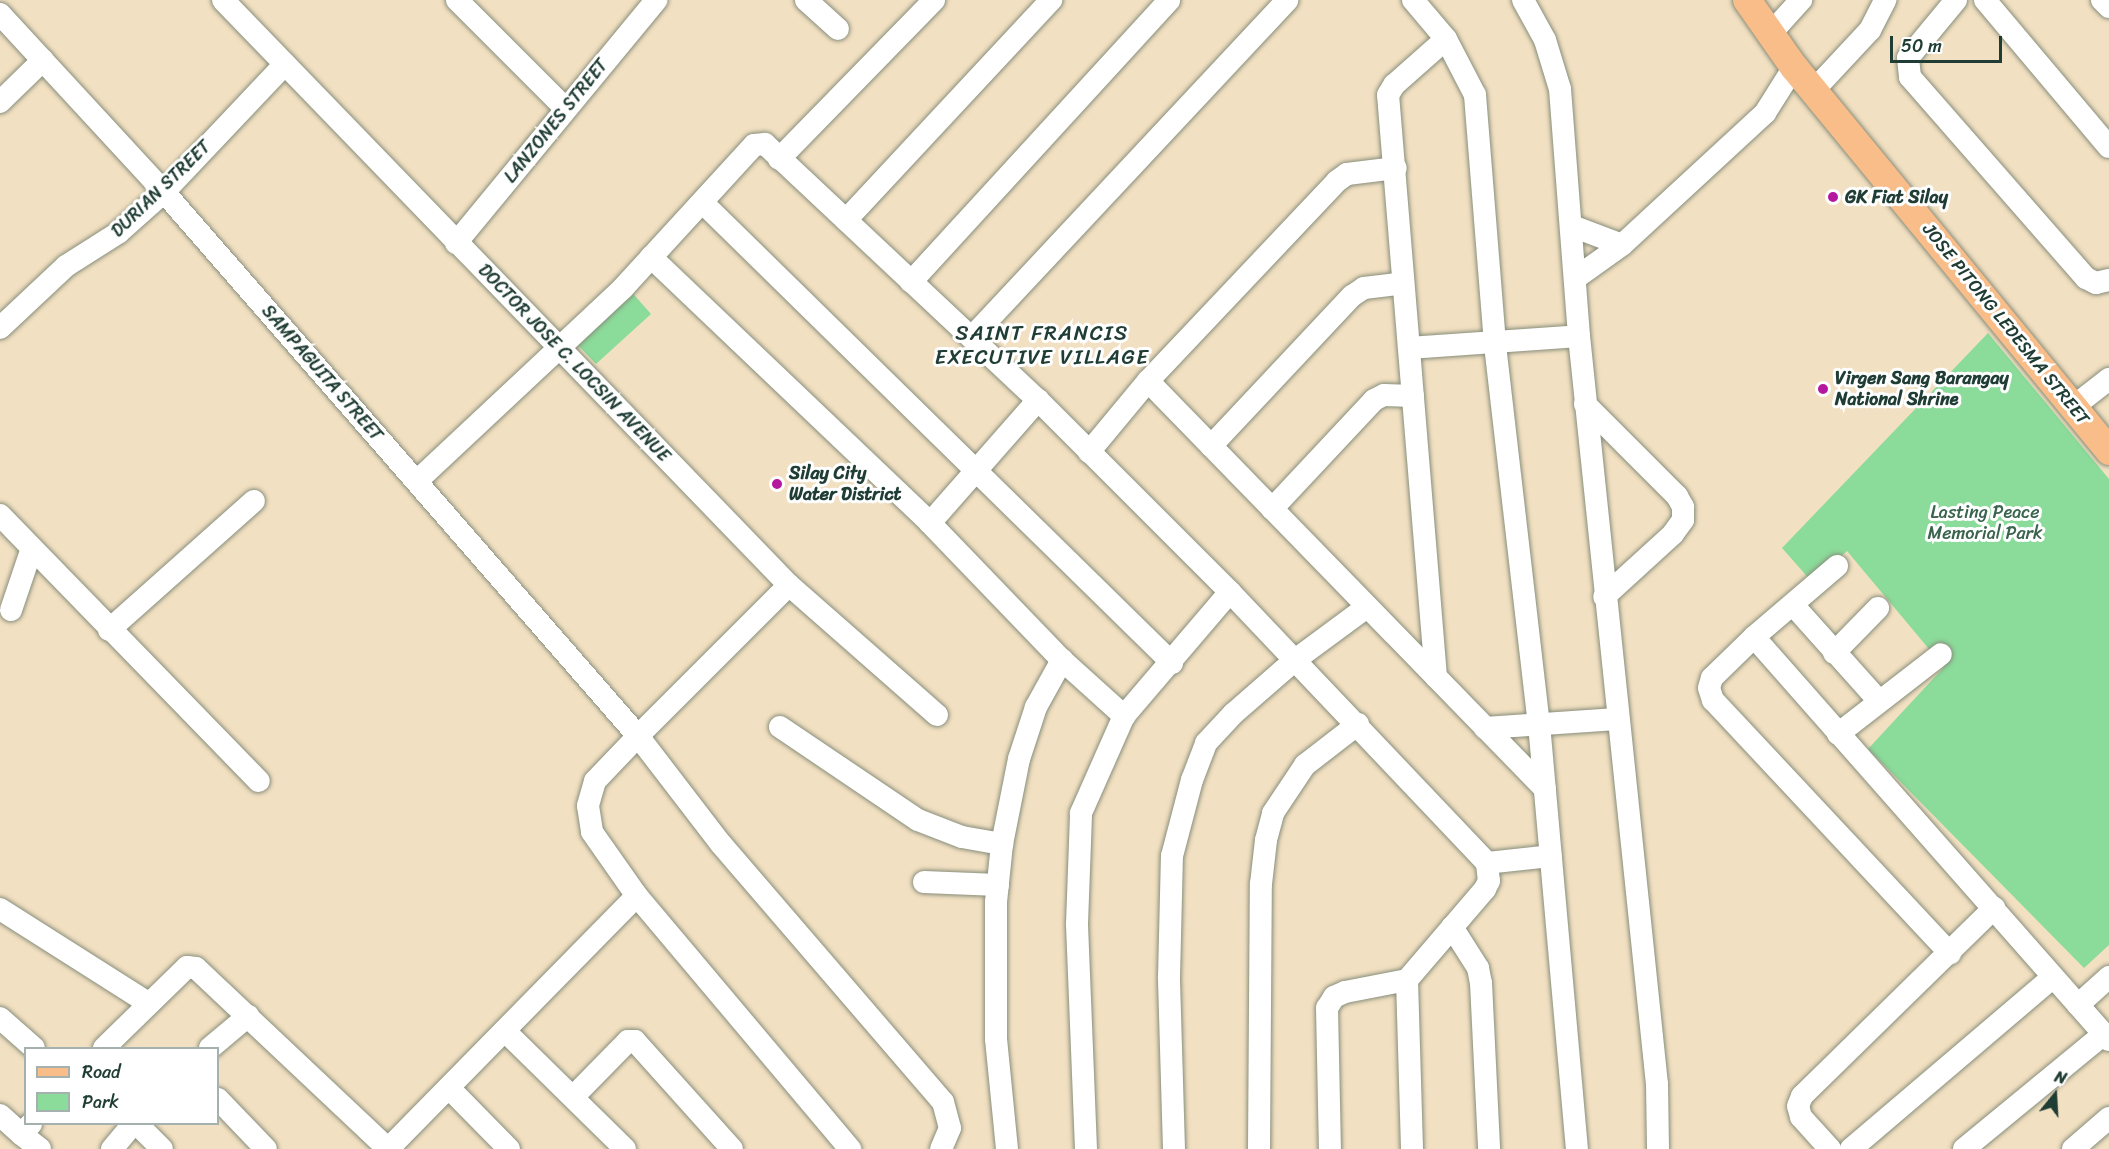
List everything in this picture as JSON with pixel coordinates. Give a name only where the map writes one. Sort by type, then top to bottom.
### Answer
[{"type":"main road","name":"JOSE PITONG LEDESMA STREET","points":[[1747,0],[1794,67],[2109,451]]},
{"type":"street","points":[[457,0],[565,108]]},
{"type":"street","name":"LANZONES STREET","points":[[456,243],[656,0]]},
{"type":"street","points":[[806,0],[838,29]]},
{"type":"street","points":[[779,159],[934,0]]},
{"type":"street","points":[[846,220],[1051,0]]},
{"type":"street","points":[[911,282],[1169,0]]},
{"type":"street","points":[[973,336],[1287,0]]},
{"type":"street","points":[[1413,0],[1446,39],[1475,95],[1495,345],[1539,724],[1577,1149]]},
{"type":"street","points":[[1523,0],[1545,40],[1560,89],[1585,405],[1657,1084],[1658,1149]]},
{"type":"street","points":[[1771,33],[1801,0]]},
{"type":"street","points":[[1814,90],[1869,30],[1885,0]]},
{"type":"street","points":[[1956,0],[1908,58],[1910,77],[2086,278],[2096,283],[2109,280]]},
{"type":"street","points":[[1985,0],[2109,147]]},
{"type":"street","points":[[2102,0],[2109,7]]},
{"type":"street","name":"DOCTOR JOSE C. LOCSIN AVENUE","points":[[234,4],[285,64],[456,243],[560,345],[789,585],[937,715]]},
{"type":"street","name":"SAMPAGUITA STREET","points":[[0,14],[164,192],[417,481],[638,736],[721,844],[944,1102],[950,1128],[941,1149]]},
{"type":"street","points":[[1436,677],[1403,283],[1396,168],[1388,95],[1394,85],[1446,39]]},
{"type":"street","points":[[0,102],[43,60]]},
{"type":"street","name":"DURIAN STREET","points":[[0,328],[66,266],[118,233],[164,192],[285,64]]},
{"type":"street","points":[[1576,277],[1622,245],[1765,113],[1794,67]]},
{"type":"street","points":[[417,481],[651,257],[754,145],[765,144],[911,282],[973,336],[1038,400],[1230,592],[1358,724],[1487,863],[1489,881],[1485,888],[1407,980],[1345,992],[1334,997],[1327,1008],[1330,1149]]},
{"type":"street","points":[[1089,452],[1148,381],[1337,181],[1347,174],[1396,168]]},
{"type":"street","points":[[703,203],[977,469],[1172,663]]},
{"type":"street","points":[[1572,226],[1622,245]]},
{"type":"street","points":[[651,257],[930,523],[1062,660],[1124,716]]},
{"type":"street","points":[[1211,446],[1352,296],[1364,288],[1403,283]]},
{"type":"street","points":[[1409,348],[1495,345],[1579,336]]},
{"type":"street","points":[[2073,407],[2109,378]]},
{"type":"street","points":[[1148,381],[1545,789]]},
{"type":"street","points":[[1272,509],[1374,400],[1384,395],[1413,396]]},
{"type":"street","points":[[930,523],[1038,400]]},
{"type":"street","points":[[1585,405],[1677,496],[1683,507],[1683,520],[1672,534],[1605,597]]},
{"type":"street","points":[[109,630],[254,501]]},
{"type":"street","points":[[0,514],[109,630],[259,781]]},
{"type":"street","points":[[11,610],[32,548]]},
{"type":"street","points":[[1837,566],[1794,606],[1754,637],[1712,678],[1709,687],[1713,700],[1950,953]]},
{"type":"street","points":[[789,585],[595,781],[588,806],[592,832],[637,896],[850,1149]]},
{"type":"street","points":[[1086,1149],[1077,924],[1078,833],[1081,813],[1124,716],[1172,663],[1230,592]]},
{"type":"street","points":[[1794,606],[1878,700]]},
{"type":"street","points":[[1174,1149],[1170,919],[1172,856],[1179,820],[1206,743],[1233,714],[1295,660],[1367,607]]},
{"type":"street","points":[[1834,653],[1878,608]]},
{"type":"street","points":[[1391,631],[1431,620]]},
{"type":"street","points":[[1754,637],[2106,1037],[1964,1149]]},
{"type":"street","points":[[1838,734],[1878,700],[1941,654]]},
{"type":"street","points":[[1006,1149],[996,1039],[998,885],[1002,844],[1019,759],[1036,707],[1062,660]]},
{"type":"street","points":[[1485,728],[1617,719]]},
{"type":"street","points":[[1259,1149],[1261,884],[1266,840],[1273,813],[1305,765],[1358,724]]},
{"type":"street","points":[[780,728],[918,820],[962,837],[1002,844]]},
{"type":"street","points":[[1487,863],[1551,856]]},
{"type":"street","points":[[924,882],[998,885]]},
{"type":"street","points":[[105,1047],[187,967],[208,978],[388,1149],[450,1089],[637,896]]},
{"type":"street","points":[[1830,1149],[1801,1117],[1798,1106],[1802,1096],[1994,908]]},
{"type":"street","points":[[0,909],[148,1003]]},
{"type":"street","points":[[1452,927],[1478,968],[1481,983],[1489,1149]]},
{"type":"street","points":[[1851,1149],[2053,977]]},
{"type":"street","points":[[2078,1005],[2109,977]]},
{"type":"street","points":[[1407,980],[1412,1149]]},
{"type":"street","points":[[211,1047],[248,1016]]},
{"type":"street","points":[[0,1018],[33,1047]]},
{"type":"street","points":[[505,1031],[574,1096],[625,1149]]},
{"type":"street","points":[[574,1096],[628,1041],[635,1041],[732,1149]]},
{"type":"street","points":[[450,1089],[509,1149]]},
{"type":"street","points":[[219,1100],[266,1149]]},
{"type":"street","points":[[0,1115],[26,1129],[40,1149]]},
{"type":"street","points":[[2073,1149],[2109,1118]]},
{"type":"street","points":[[112,1149],[134,1125]]},
{"type":"street","points":[[136,1125],[162,1149]]},
{"type":"green space","points":[[628,288],[651,314],[596,364],[572,339]]},
{"type":"green space","name":"Lasting Peace Memorial Park","points":[[1988,333],[2109,479],[2109,945],[2084,968],[1868,749],[1944,667],[1847,551],[1812,582],[1782,548]]},
{"type":"place","name":"GK Fiat Silay","points":[[1833,197]]},
{"type":"place","name":"Virgen Sang Barangay National Shrine","points":[[1823,389]]},
{"type":"place","name":"Silay City Water District","points":[[777,484]]},
{"type":"district","name":"SAINT FRANCIS EXECUTIVE VILLAGE","points":[[1042,345]]}]
